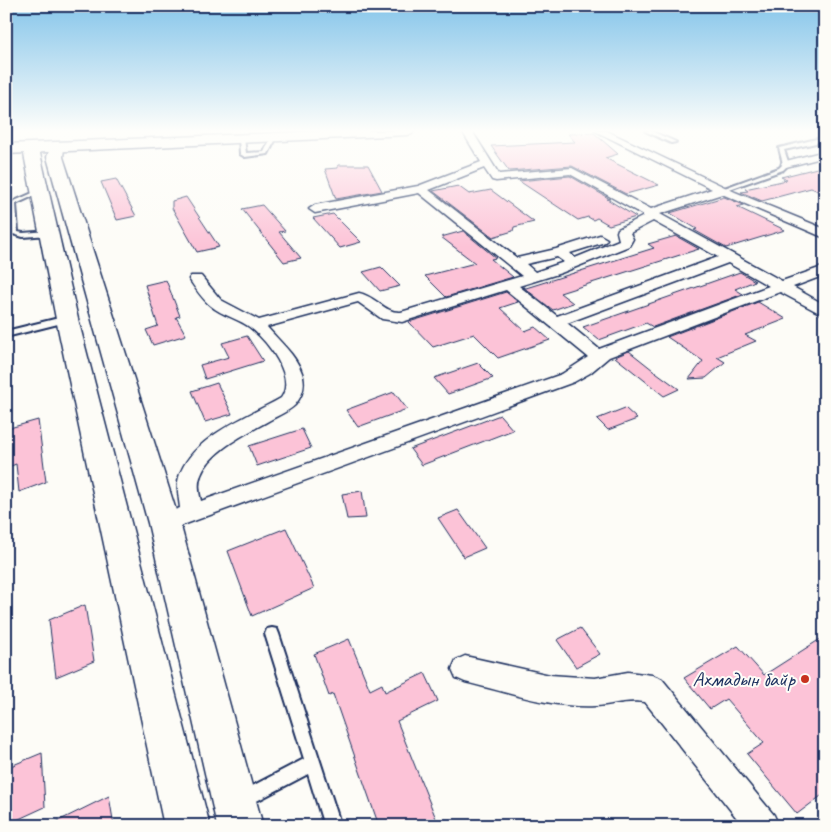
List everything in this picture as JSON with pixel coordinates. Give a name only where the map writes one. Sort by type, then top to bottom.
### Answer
[{"type":"main road","points":[[35,170],[67,319],[96,360],[178,518],[238,815]]},
{"type":"main road","points":[[58,170],[187,826]]},
{"type":"street","points":[[316,209],[421,189],[470,170]]},
{"type":"street","points":[[491,170],[496,178],[572,172],[825,312]]},
{"type":"street","points":[[680,170],[722,190],[825,234]]},
{"type":"street","points":[[421,189],[533,278]]},
{"type":"street","points":[[649,214],[722,190]]},
{"type":"street","points":[[514,263],[560,252],[623,232],[648,219],[649,214]]},
{"type":"street","points":[[257,326],[359,297],[366,299],[386,316],[402,316],[556,270],[624,243],[626,239],[623,232]]},
{"type":"street","points":[[560,252],[573,262]]},
{"type":"street","points":[[555,322],[728,258]]},
{"type":"street","points":[[178,518],[568,378],[598,356],[825,270]]},
{"type":"street","points":[[178,518],[190,475],[199,459],[216,442],[287,402],[293,394],[295,384],[293,372],[284,356],[257,326],[216,303],[196,279]]},
{"type":"street","points":[[509,285],[598,356]]},
{"type":"street","points":[[464,669],[550,689],[595,692],[628,686],[652,689],[763,826]]},
{"type":"lane","points":[[722,190],[779,170]]},
{"type":"lane","points":[[39,192],[13,203],[15,233],[23,235],[48,233]]},
{"type":"lane","points":[[6,334],[67,319]]},
{"type":"lane","points":[[272,634],[332,826]]},
{"type":"lane","points":[[238,815],[313,763]]},
{"type":"building","points":[[325,170],[371,170],[382,191],[336,199]]},
{"type":"building","points":[[579,170],[629,170],[659,185],[626,194]]},
{"type":"building","points":[[810,170],[825,170],[825,194],[811,188],[762,201],[741,192],[748,191],[745,189],[787,180],[781,177]]},
{"type":"building","points":[[570,176],[610,199],[607,199],[636,217],[609,225],[597,218],[593,220],[588,217],[578,220],[519,181]]},
{"type":"building","points":[[116,179],[136,216],[117,220],[101,182]]},
{"type":"building","points":[[458,186],[469,194],[491,190],[534,222],[514,227],[513,231],[493,237],[433,191]]},
{"type":"building","points":[[186,197],[219,247],[197,252],[172,208],[172,201]]},
{"type":"building","points":[[724,197],[744,205],[737,207],[785,230],[726,248],[694,230],[697,229],[670,213]]},
{"type":"building","points":[[262,205],[285,231],[279,232],[301,258],[284,262],[242,209]]},
{"type":"building","points":[[333,214],[361,242],[340,248],[313,218]]},
{"type":"building","points":[[463,231],[496,258],[491,259],[513,277],[446,297],[425,276],[475,263],[441,237]]},
{"type":"building","points":[[676,236],[699,249],[560,293],[573,303],[553,310],[523,287],[526,288],[654,248],[648,244]]},
{"type":"building","points":[[381,267],[400,286],[380,291],[363,272]]},
{"type":"building","points":[[740,272],[755,281],[735,289],[743,294],[653,327],[646,323],[599,340],[583,327]]},
{"type":"building","points":[[166,280],[180,316],[176,317],[186,335],[153,345],[146,330],[158,326],[145,285]]},
{"type":"building","points":[[506,292],[518,302],[500,308],[525,331],[535,327],[550,340],[498,358],[474,334],[433,347],[409,322]]},
{"type":"building","points":[[758,302],[786,319],[745,335],[756,341],[717,357],[725,362],[706,378],[689,379],[703,361],[667,337]]},
{"type":"building","points":[[247,336],[263,361],[205,379],[200,365],[229,357],[222,343]]},
{"type":"building","points":[[629,351],[679,389],[664,396],[615,357]]},
{"type":"building","points":[[478,363],[493,378],[448,394],[434,378]]},
{"type":"building","points":[[217,383],[232,414],[205,422],[192,391]]},
{"type":"building","points":[[394,392],[407,409],[358,427],[346,410]]},
{"type":"building","points":[[625,408],[637,419],[608,430],[597,419]]},
{"type":"building","points":[[500,415],[513,430],[422,465],[410,449]]},
{"type":"building","points":[[38,420],[46,482],[19,492],[16,464],[6,468],[6,429]]},
{"type":"building","points":[[302,429],[311,448],[257,466],[249,446]]},
{"type":"building","points":[[362,491],[366,518],[347,519],[342,494]]},
{"type":"building","points":[[458,510],[485,548],[464,557],[438,518]]},
{"type":"building","points":[[286,528],[314,588],[252,616],[228,551]]},
{"type":"building","points":[[85,605],[94,661],[56,677],[49,620]]},
{"type":"building","points":[[580,628],[600,654],[576,667],[557,640]]},
{"type":"building","points":[[825,636],[825,793],[797,814],[747,754],[764,743],[726,699],[710,709],[684,678],[738,646],[764,675]]},
{"type":"building","points":[[349,639],[370,690],[382,684],[385,692],[425,673],[438,701],[397,721],[439,826],[379,826],[333,694],[329,696],[314,654]]},
{"type":"building","points":[[42,753],[45,807],[6,825],[6,768]]},
{"type":"building","points":[[109,796],[114,826],[48,826]]},
{"type":"place","name":"Ахмадын байр","points":[[805,679]]}]
